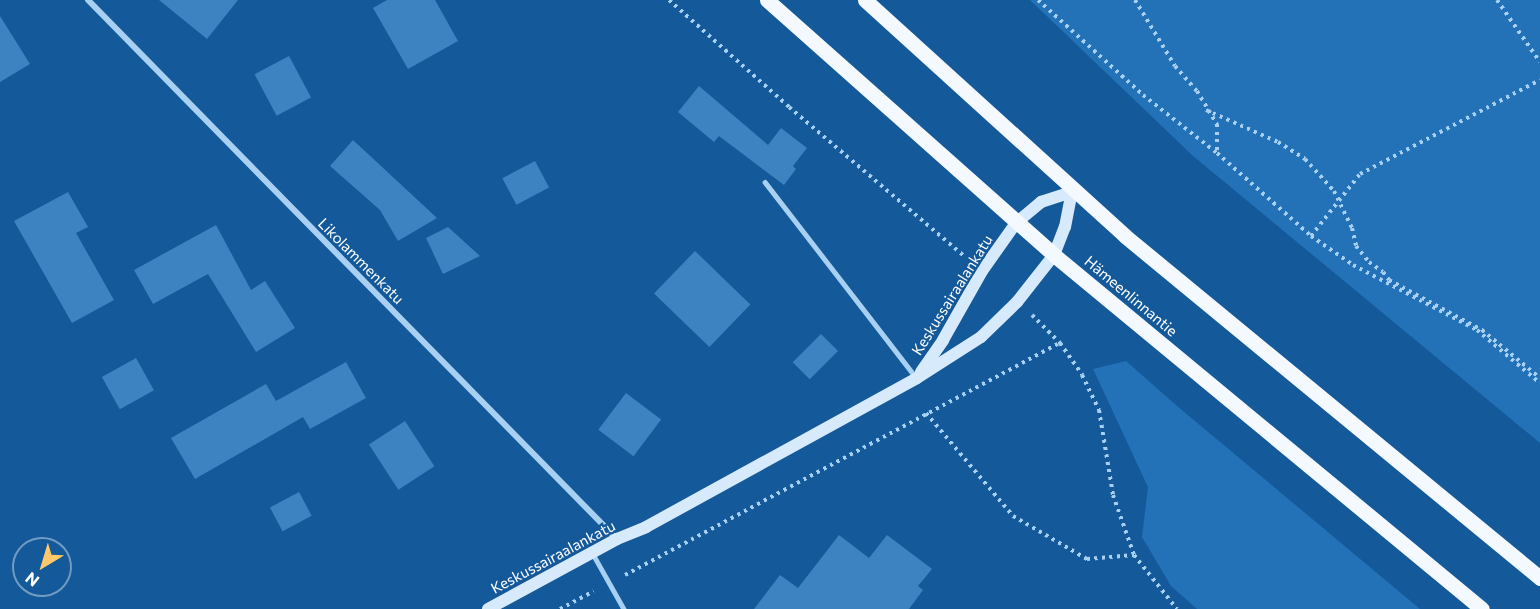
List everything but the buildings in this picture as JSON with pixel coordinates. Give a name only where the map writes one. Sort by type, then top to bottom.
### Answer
[{"type":"main road","name":"Hämeenlinnantie","points":[[767,0],[1016,223],[1482,609]]},
{"type":"main road","points":[[865,0],[1072,192],[1540,579]]},
{"type":"street","name":"Likolammenkatu","points":[[88,0],[617,539]]},
{"type":"street","name":"Keskussairaalankatu","points":[[488,609],[594,554],[617,539],[646,527],[917,378],[981,337],[1017,302],[1054,255],[1065,227],[1072,192],[1041,202],[1016,223],[982,271],[943,340],[917,378]]},
{"type":"lane","points":[[765,182],[917,378]]},
{"type":"lane","points":[[594,554],[624,609]]},
{"type":"path","points":[[1038,0],[1143,95],[1217,153],[1311,236],[1353,265],[1477,330],[1540,383]]},
{"type":"path","points":[[1136,0],[1175,66],[1197,91],[1206,110],[1217,124],[1217,153]]},
{"type":"path","points":[[1497,0],[1540,62]]},
{"type":"path","points":[[1311,236],[1360,174],[1540,80]]},
{"type":"path","points":[[1206,110],[1293,150],[1334,191],[1352,228],[1356,246],[1389,280],[1482,330],[1540,378]]},
{"type":"path","points":[[560,609],[1060,343]]},
{"type":"path","points":[[926,413],[1013,516],[1087,559],[1134,555]]},
{"type":"shaded area","points":[[1030,0],[1540,0],[1540,443],[1193,156]]},
{"type":"shaded area","points":[[1126,361],[1420,609],[1197,609],[1171,586],[1142,537],[1148,487],[1093,369]]}]
